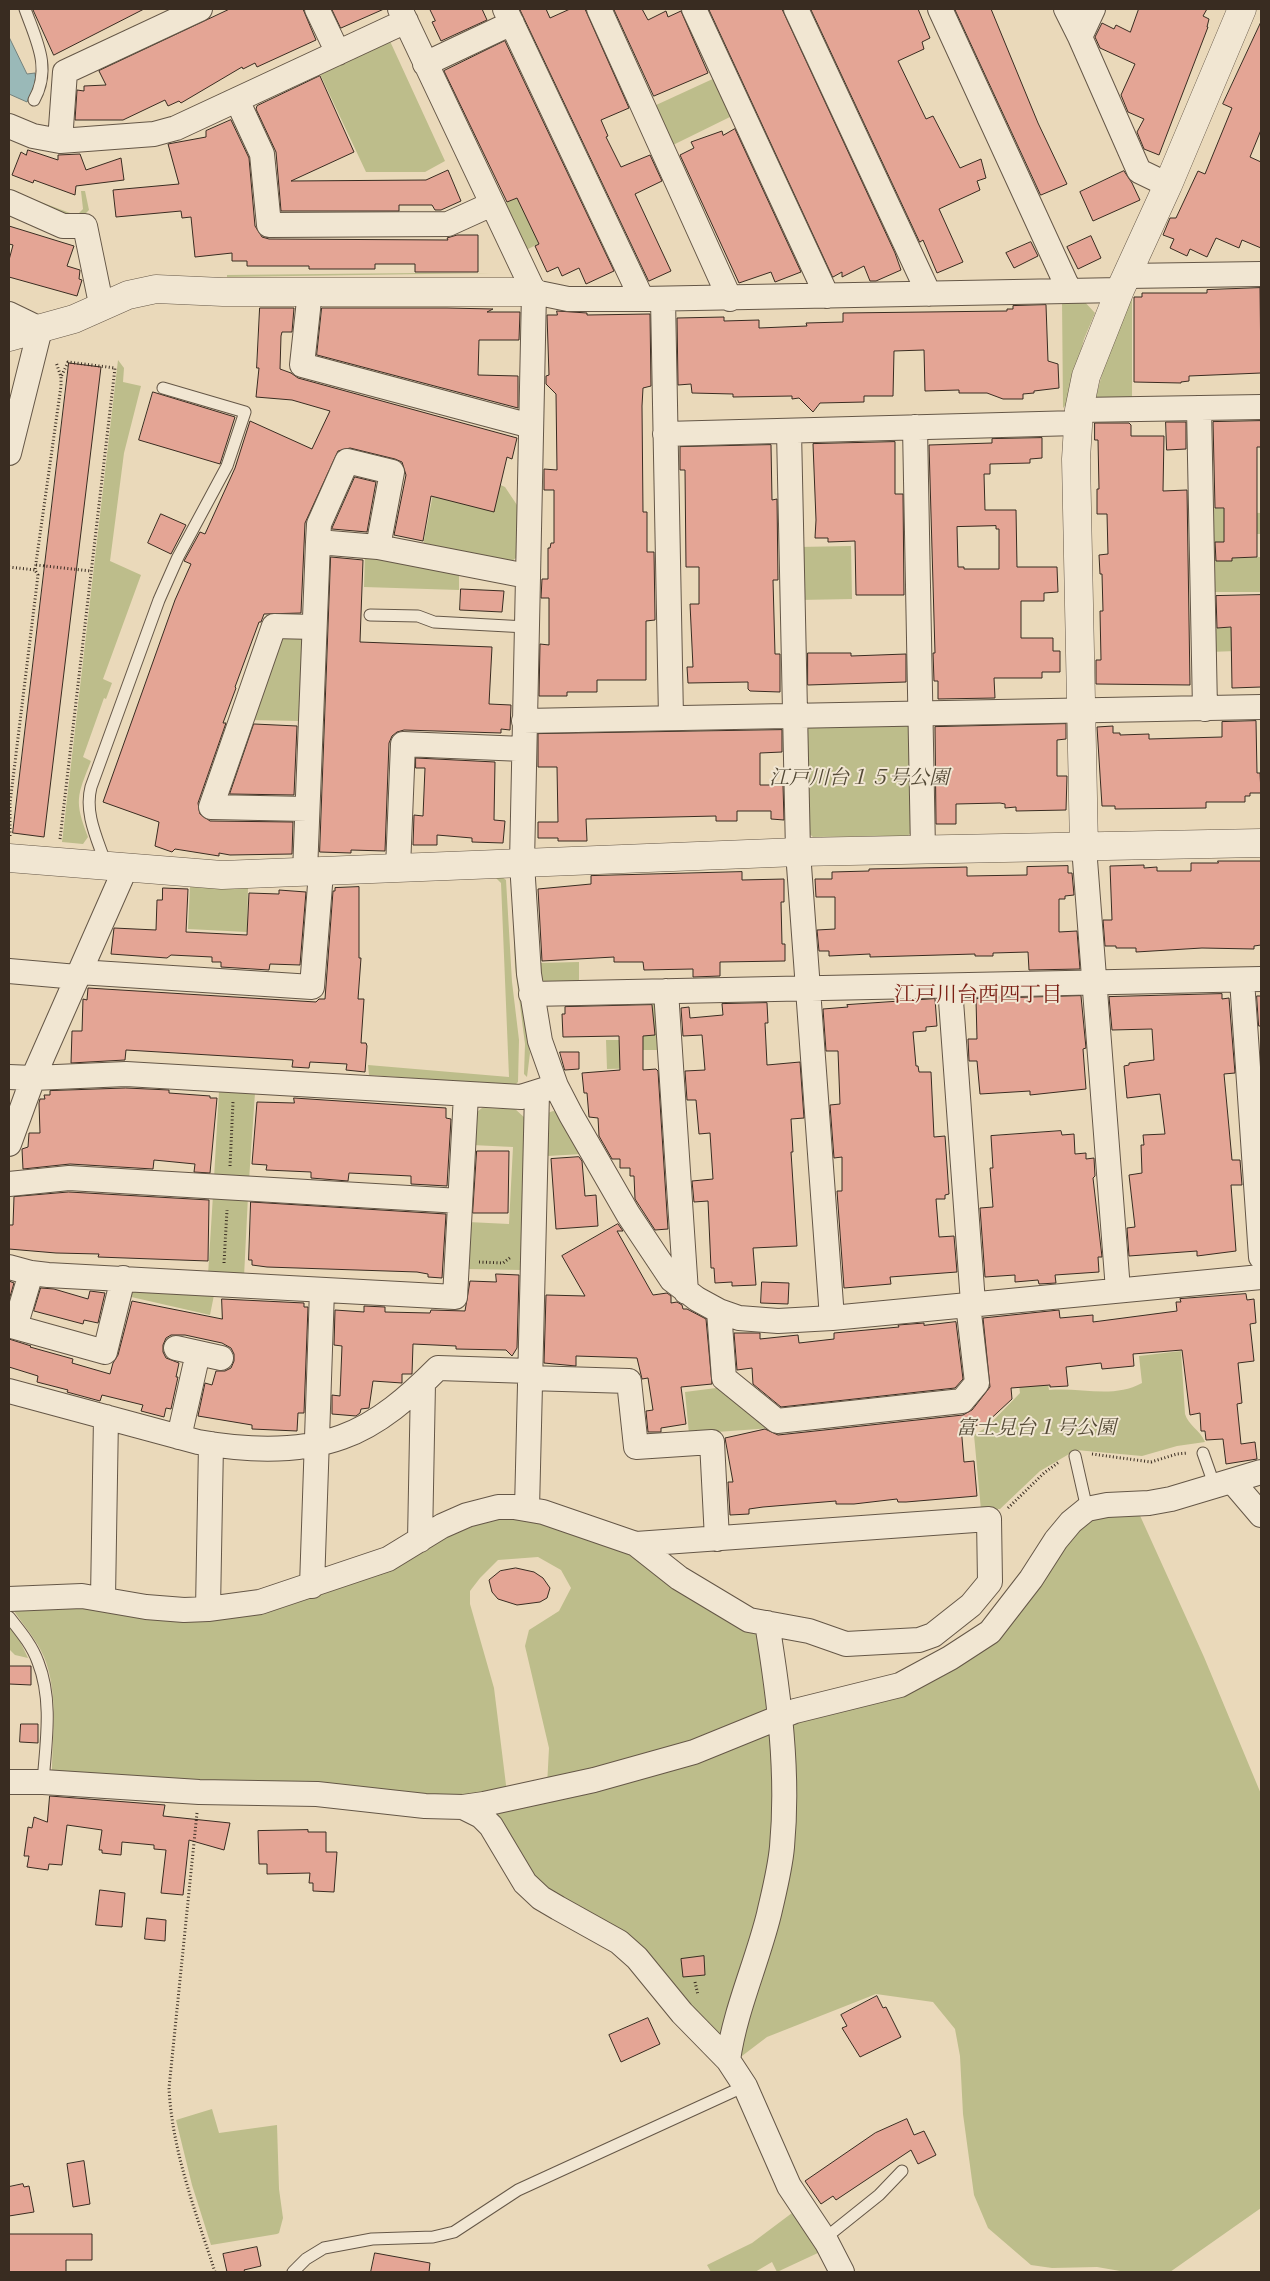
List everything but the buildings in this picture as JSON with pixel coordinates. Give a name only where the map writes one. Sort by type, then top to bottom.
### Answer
[{"type":"street","points":[[60,141],[65,72],[200,9]]},
{"type":"street","points":[[317,9],[338,53]]},
{"type":"street","points":[[599,9],[730,298]]},
{"type":"street","points":[[694,9],[827,296]]},
{"type":"street","points":[[796,9],[929,294]]},
{"type":"street","points":[[940,9],[1069,290]]},
{"type":"street","points":[[1066,9],[1139,171],[1168,185]]},
{"type":"street","points":[[1080,37],[1093,9]]},
{"type":"street","points":[[1118,1290],[1096,982],[1084,847],[1076,459],[1078,417],[1086,376],[1123,283],[1168,185],[1242,9]]},
{"type":"street","points":[[9,126],[33,136],[60,141],[154,134],[176,128],[338,53],[403,15],[534,292],[522,863],[531,994],[540,1041],[546,1089],[529,1374],[527,1509]]},
{"type":"street","points":[[425,64],[509,16],[652,299],[665,434],[671,718]]},
{"type":"street","points":[[237,100],[262,154],[269,225],[448,224],[492,204]]},
{"type":"street","points":[[9,202],[63,226],[85,226],[99,294],[104,305]]},
{"type":"street","points":[[9,337],[74,319],[137,292],[156,288],[223,292],[534,292],[568,299],[652,299],[1069,290],[1123,283],[1261,274]]},
{"type":"street","points":[[310,291],[302,365],[531,426]]},
{"type":"street","points":[[9,314],[40,329]]},
{"type":"street","points":[[9,453],[40,329]]},
{"type":"street","points":[[665,434],[915,427],[1199,408],[1261,407]]},
{"type":"street","points":[[1199,408],[1205,709]]},
{"type":"street","points":[[915,427],[923,850]]},
{"type":"street","points":[[789,431],[798,852],[832,1318]]},
{"type":"street","points":[[9,971],[312,987],[320,885],[312,872],[307,809],[319,524],[347,462],[392,472],[378,547]]},
{"type":"street","points":[[318,542],[378,547],[527,576]]},
{"type":"street","points":[[307,809],[211,807],[274,626],[314,627]]},
{"type":"street","points":[[524,721],[1261,707]]},
{"type":"street","points":[[398,868],[403,744],[523,749]]},
{"type":"street","points":[[9,850],[116,866],[222,875],[798,852],[1261,843]]},
{"type":"street","points":[[9,1144],[33,1078],[78,974],[116,866]]},
{"type":"street","points":[[531,994],[1252,980],[1261,1257]]},
{"type":"street","points":[[719,1311],[724,1378],[777,1421],[962,1401],[977,1383],[970,1303],[950,987]]},
{"type":"street","points":[[666,991],[686,1292]]},
{"type":"street","points":[[9,1077],[33,1078],[126,1074],[521,1097],[546,1089]]},
{"type":"street","points":[[546,1089],[648,1247],[672,1280],[686,1292],[719,1311],[738,1318],[762,1321],[832,1318],[970,1303],[1261,1277]]},
{"type":"street","points":[[123,1278],[105,1352],[15,1327],[20,1270],[123,1278],[454,1297],[466,1095]]},
{"type":"street","points":[[9,1184],[69,1178],[460,1201]]},
{"type":"street","points":[[312,1586],[322,1290]]},
{"type":"street","points":[[180,1437],[187,1350],[221,1358]]},
{"type":"street","points":[[9,1390],[211,1444],[271,1448],[316,1443],[342,1437],[388,1413],[438,1368],[629,1380],[636,1447],[712,1442],[717,1539]]},
{"type":"street","points":[[420,1540],[423,1383]]},
{"type":"street","points":[[103,1598],[106,1417]]},
{"type":"street","points":[[208,1609],[211,1444]]},
{"type":"street","points":[[9,1782],[43,1782],[199,1792],[317,1794],[425,1806],[463,1807],[594,1780],[694,1752],[726,1741],[780,1717],[900,1685],[972,1645],[990,1632],[1031,1579],[1056,1540],[1071,1522],[1087,1509],[1107,1505],[1149,1503],[1224,1484],[1261,1472]]},
{"type":"street","points":[[1224,1484],[1261,1515]]},
{"type":"street","points":[[9,1599],[82,1596],[103,1598],[146,1607],[184,1610],[208,1609],[260,1602],[388,1559],[442,1526],[467,1515],[498,1507],[514,1506],[575,1522],[636,1544],[679,1578],[749,1620],[809,1631],[846,1644],[919,1640],[934,1635],[971,1605],[990,1582],[988,1519],[636,1544]]},
{"type":"street","points":[[728,2060],[732,2033],[768,1916],[782,1848],[784,1812],[780,1717],[767,1623]]},
{"type":"street","points":[[898,1640],[917,1676]]},
{"type":"street","points":[[463,1807],[481,1816],[491,1826],[525,1883],[558,1908],[619,1942],[638,1958],[682,2013],[728,2060],[745,2086],[789,2186],[824,2239],[842,2272]]},
{"type":"lane","points":[[25,9],[43,66],[41,88],[34,100]]},
{"type":"lane","points":[[116,866],[89,814],[88,799],[91,787],[159,600],[178,557],[227,466],[245,412],[163,388]]},
{"type":"lane","points":[[370,615],[418,616],[434,622],[526,627]]},
{"type":"lane","points":[[1203,1453],[1224,1484]]},
{"type":"lane","points":[[1075,1456],[1087,1509]]},
{"type":"lane","points":[[9,1617],[26,1639],[38,1661],[44,1680],[47,1703],[43,1782]]},
{"type":"lane","points":[[293,2272],[306,2259],[324,2248],[372,2239],[433,2237],[454,2232],[518,2190],[745,2086]]},
{"type":"lane","points":[[824,2239],[879,2195],[902,2171]]},
{"type":"path","points":[[50,356],[55,361],[61,377]]},
{"type":"path","points":[[9,850],[10,803],[38,575],[35,570],[61,377],[68,362],[115,368],[59,846]]},
{"type":"path","points":[[36,564],[91,571]]},
{"type":"path","points":[[9,567],[35,570]]},
{"type":"path","points":[[199,1792],[169,2088],[170,2107],[188,2190],[215,2272]]},
{"type":"green space","points":[[389,39],[445,161],[425,172],[366,172],[319,72]]},
{"type":"green space","points":[[717,77],[734,115],[673,145],[654,106]]},
{"type":"green space","points":[[9,190],[70,213],[79,213],[83,209],[81,191],[85,191],[89,210],[82,217],[70,217],[9,193]]},
{"type":"green space","points":[[517,198],[560,233],[526,250],[503,204]]},
{"type":"green space","points":[[491,273],[227,277],[227,275]]},
{"type":"green space","points":[[1132,297],[1132,403],[1102,403],[1096,397],[1107,355]]},
{"type":"green space","points":[[1062,299],[1082,299],[1095,313],[1084,339],[1067,404],[1063,408]]},
{"type":"green space","points":[[118,360],[124,368],[123,382],[141,386],[124,453],[110,561],[141,575],[103,679],[112,683],[106,699],[104,698],[83,757],[91,761],[79,799],[81,815],[88,837],[83,844],[62,842]]},
{"type":"green space","points":[[440,458],[505,487],[519,508],[518,556],[510,563],[423,545]]},
{"type":"green space","points":[[1211,508],[1261,513],[1261,534],[1224,534],[1224,542],[1232,561],[1232,558],[1261,557],[1261,592],[1209,592]]},
{"type":"green space","points":[[851,546],[852,599],[799,600],[798,547]]},
{"type":"green space","points":[[365,554],[459,573],[459,590],[364,587]]},
{"type":"green space","points":[[1261,627],[1261,650],[1210,652],[1210,628]]},
{"type":"green space","points":[[297,633],[304,640],[300,721],[249,720],[279,638]]},
{"type":"green space","name":"江戸川台１５号公園","points":[[903,720],[913,729],[915,827],[908,836],[813,837],[805,830],[802,732],[813,721]]},
{"type":"green space","points":[[502,877],[506,880],[512,982],[519,1040],[518,1082],[515,1085],[369,1075],[368,1065],[509,1077],[501,883],[496,878]]},
{"type":"green space","points":[[190,887],[248,888],[247,932],[188,929]]},
{"type":"green space","points":[[512,889],[530,1053],[527,1077],[524,1074],[525,1044],[515,967]]},
{"type":"green space","points":[[579,962],[579,985],[548,985],[539,977],[538,963]]},
{"type":"green space","points":[[652,999],[661,1006],[664,1050],[643,1050],[643,1036],[653,1035]]},
{"type":"green space","points":[[606,1040],[619,1040],[619,1051],[643,1051],[643,1068],[607,1069]]},
{"type":"green space","points":[[219,1091],[255,1093],[249,1180],[214,1178]]},
{"type":"green space","points":[[482,1108],[515,1109],[525,1118],[522,1270],[466,1269],[468,1222],[509,1224],[513,1147],[472,1145],[473,1115]]},
{"type":"green space","points":[[558,1112],[582,1154],[548,1156],[548,1113]]},
{"type":"green space","points":[[213,1195],[248,1196],[244,1277],[208,1275]]},
{"type":"green space","points":[[135,1290],[214,1295],[210,1315],[127,1296]]},
{"type":"green space","name":"富士見台１号公園","points":[[1181,1351],[1185,1414],[1205,1442],[1177,1446],[1142,1456],[1076,1450],[1040,1471],[1000,1509],[981,1510],[974,1435],[987,1427],[1020,1393],[1016,1360],[1044,1357],[1049,1390],[1108,1391],[1131,1388],[1142,1383],[1139,1356]]},
{"type":"green space","points":[[724,1387],[772,1428],[689,1434],[685,1392]]},
{"type":"green space","points":[[1137,1509],[1204,1657],[1261,1794],[1261,2208],[1170,2272],[1126,2272],[1097,2267],[1052,2268],[1031,2265],[988,2228],[974,2195],[963,2114],[960,2056],[955,2029],[933,2002],[876,1994],[767,2037],[738,2059],[789,1719],[973,1653],[1072,1524]]},
{"type":"green space","points":[[507,1518],[538,1523],[622,1550],[756,1629],[773,1706],[736,1731],[547,1786],[549,1748],[525,1646],[529,1630],[559,1611],[571,1588],[561,1570],[538,1557],[498,1560],[470,1591],[470,1604],[494,1688],[507,1793],[480,1798],[52,1774],[54,1715],[49,1671],[38,1645],[14,1611],[94,1608],[168,1621],[190,1621],[257,1613],[400,1566],[453,1534],[482,1523]]},
{"type":"green space","points":[[9,1625],[17,1635],[28,1658],[15,1655],[9,1649]]},
{"type":"green space","points":[[776,1724],[777,1790],[769,1879],[722,2046],[692,2016],[543,1893],[486,1809]]},
{"type":"green space","points":[[212,2109],[219,2133],[277,2125],[279,2189],[283,2218],[279,2233],[211,2245],[192,2185],[176,2120]]},
{"type":"green space","points":[[796,2210],[820,2252],[777,2272],[772,2262],[755,2272],[711,2272],[707,2265],[752,2243]]},
{"type":"water","points":[[9,37],[27,74],[35,73],[36,83],[27,102],[9,94]]},
{"type":"district","name":"江戸川台西四丁目","points":[[978,995]]}]
